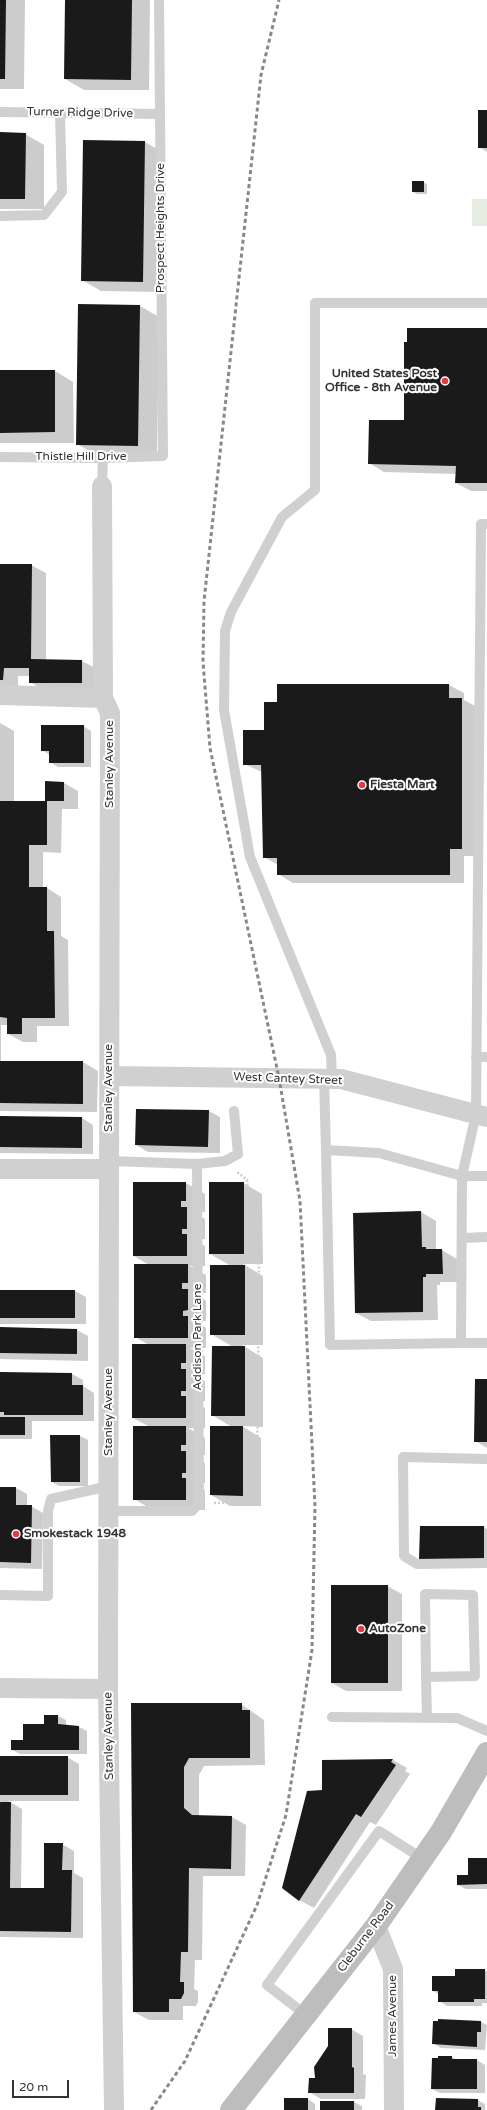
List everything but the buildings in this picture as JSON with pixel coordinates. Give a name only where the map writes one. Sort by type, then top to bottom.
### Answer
[{"type":"main road","name":"Cleburne Road","points":[[231,2110],[376,1926],[441,1832],[487,1753]]},
{"type":"street","name":"Stanley Avenue","points":[[102,486],[106,705],[109,1076],[108,1689],[114,2110]]},
{"type":"street","points":[[0,695],[106,705]]},
{"type":"street","name":"West Cantey Street","points":[[109,1076],[341,1079],[481,1116]]},
{"type":"street","points":[[0,1169],[109,1165]]},
{"type":"street","points":[[0,1688],[108,1689]]},
{"type":"street","name":"James Avenue","points":[[376,1926],[393,1970],[394,2110]]},
{"type":"lane","name":"Prospect Heights Drive","points":[[159,0],[163,456]]},
{"type":"lane","name":"Turner Ridge Drive","points":[[0,112],[160,114]]},
{"type":"lane","points":[[0,216],[44,214],[62,192],[60,113]]},
{"type":"lane","points":[[487,303],[315,303],[315,490],[282,517],[231,612],[225,631],[224,710],[250,857],[331,1055],[328,1079],[326,1150],[330,1345],[487,1343]]},
{"type":"lane","name":"Thistle Hill Drive","points":[[0,457],[103,458],[163,456]]},
{"type":"lane","name":"Stanley Avenue","points":[[102,486],[103,458]]},
{"type":"lane","points":[[461,1343],[462,1176],[481,1116],[476,1057],[482,909],[481,524],[487,524]]},
{"type":"lane","points":[[476,1057],[487,1057]]},
{"type":"lane","points":[[109,1165],[197,1164],[225,1161],[238,1154],[234,1111]]},
{"type":"lane","points":[[326,1150],[379,1153],[462,1176],[487,1176]]},
{"type":"lane","name":"Addison Park Lane","points":[[197,1164],[199,1503]]},
{"type":"lane","points":[[462,1238],[487,1237]]},
{"type":"lane","points":[[487,1460],[403,1457],[404,1556],[417,1564],[487,1563]]},
{"type":"lane","points":[[0,1595],[48,1596],[48,1511],[51,1499],[109,1486]]},
{"type":"lane","points":[[108,1511],[192,1511],[199,1503]]},
{"type":"lane","points":[[426,1677],[475,1676],[473,1595],[426,1594],[426,1677],[427,1718]]},
{"type":"lane","points":[[332,1717],[457,1718],[487,1731]]},
{"type":"lane","points":[[306,2015],[267,1985],[379,1831],[423,1859]]},
{"type":"path","points":[[199,1503],[251,1502],[256,1494],[257,1487],[259,1266],[255,1256],[247,1180],[225,1161]]},
{"type":"shaded area","points":[[472,199],[487,199],[487,226],[472,226]]},
{"type":"railway","points":[[151,2110],[185,2061],[257,1905],[286,1815],[312,1650],[315,1506],[300,1201],[279,1078],[210,748],[203,662],[204,601],[261,75],[279,0]]},
{"type":"place","name":"United States Post Office - 8th Avenue","points":[[445,381]]},
{"type":"place","name":"Fiesta Mart","points":[[362,785]]},
{"type":"place","name":"Smokestack 1948","points":[[16,1534]]},
{"type":"place","name":"AutoZone","points":[[361,1629]]}]
